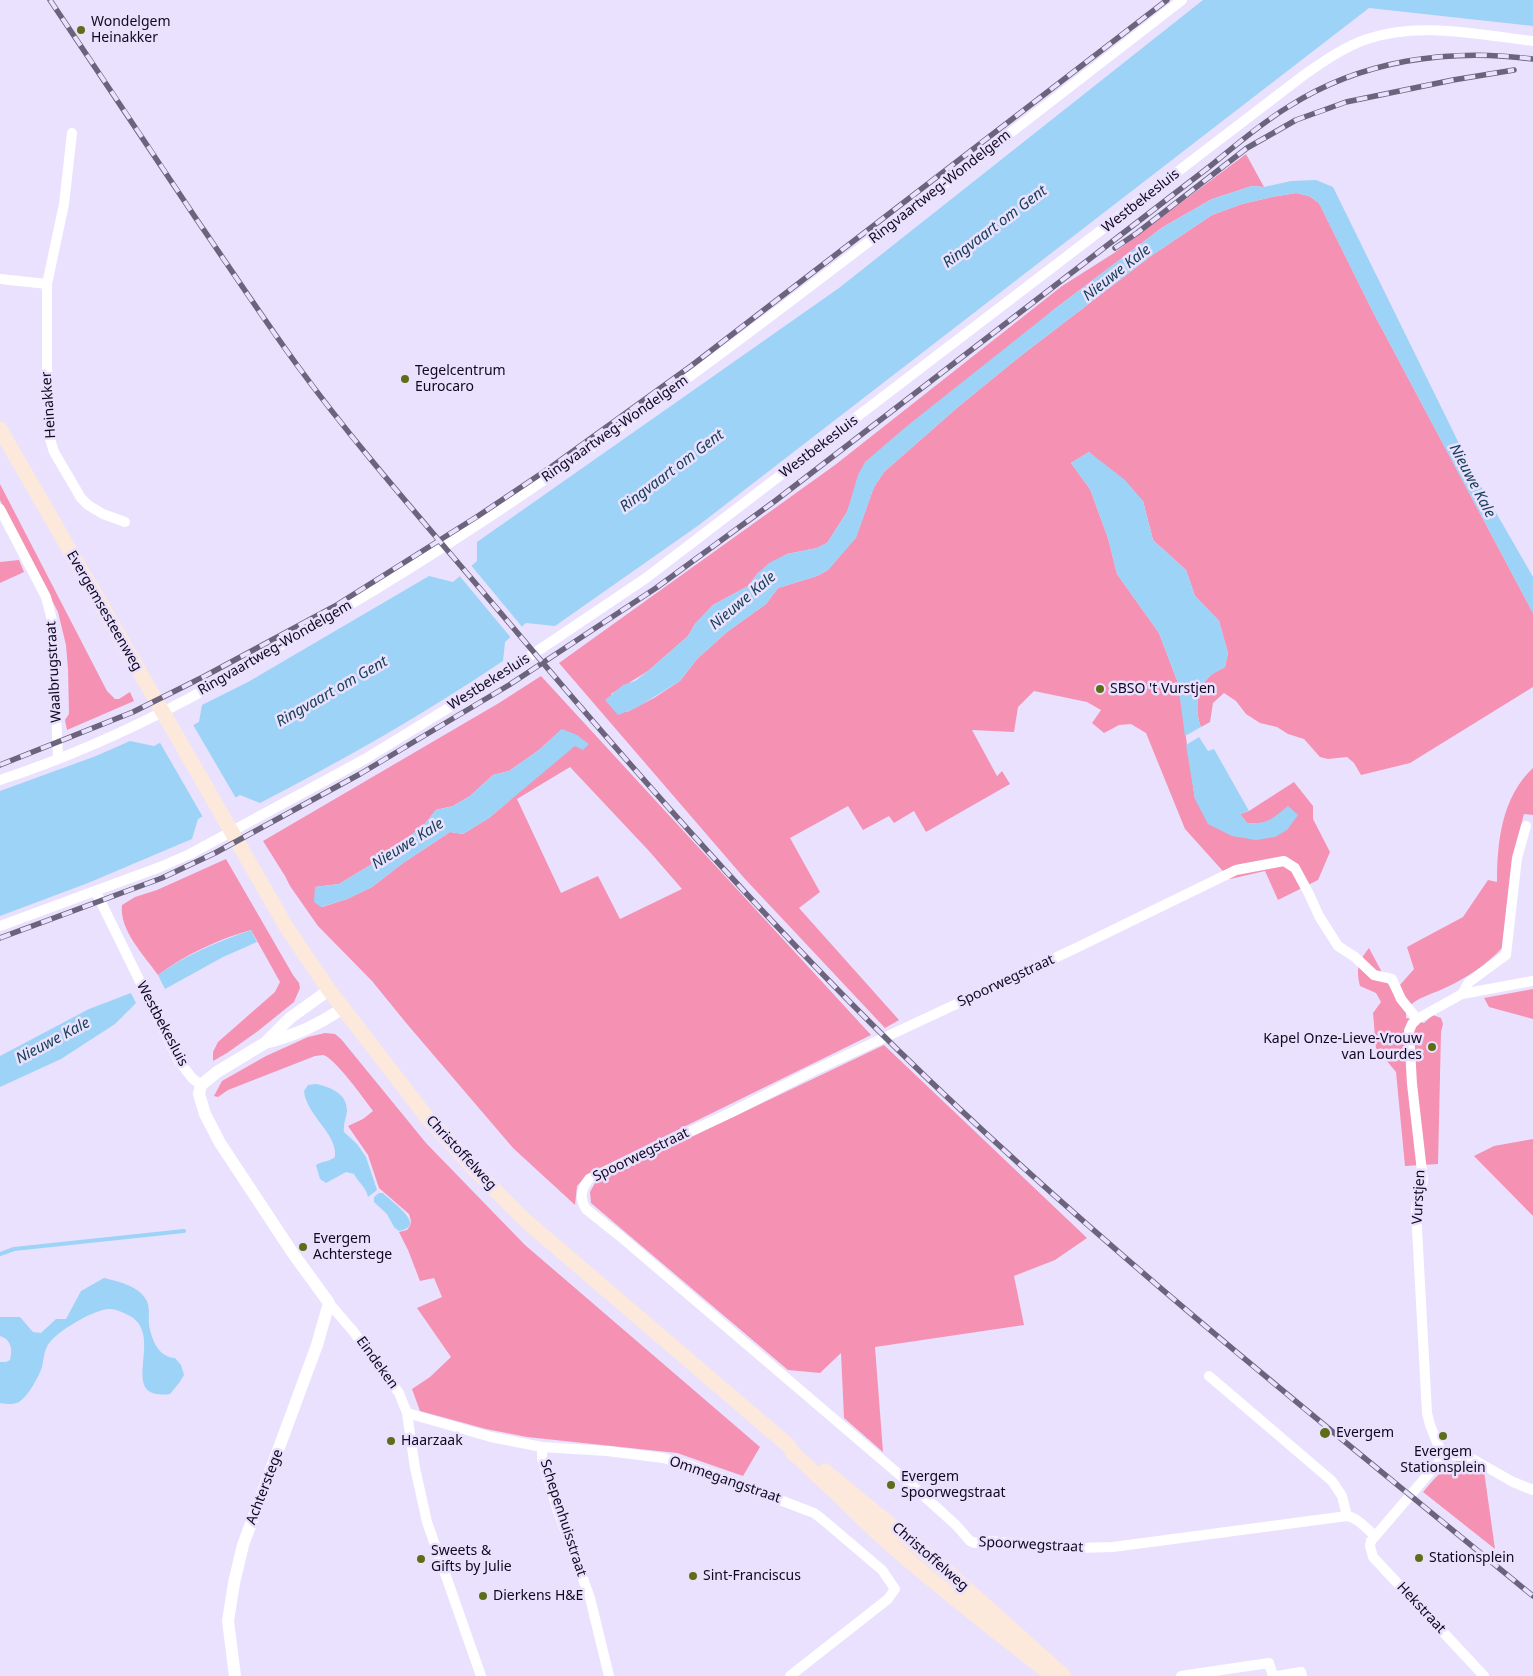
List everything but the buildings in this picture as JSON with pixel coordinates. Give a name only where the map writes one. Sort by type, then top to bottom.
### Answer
[{"type":"main road","name":"Evergemsesteenweg","points":[[0,429],[208,793]]},
{"type":"main road","name":"Christoffelweg","points":[[208,793],[287,928],[329,990],[426,1116],[476,1171],[526,1221],[789,1446],[792,1452],[913,1564],[971,1614],[1054,1676]]},
{"type":"main road","name":"Christoffelweg","points":[[789,1446],[796,1447],[900,1531],[950,1573],[1064,1676]]},
{"type":"street","name":"Ringvaartweg-Wondelgem","points":[[0,780],[111,737],[184,701],[347,607],[460,538],[616,430],[768,318],[930,196],[1182,0]]},
{"type":"street","name":"Westbekesluis","points":[[0,926],[96,892],[190,854],[365,759],[499,677],[654,572],[909,379],[1304,75],[1338,52],[1367,39],[1397,31],[1441,31],[1533,42]]},
{"type":"street","name":"Heinakker","points":[[72,132],[64,204],[47,284],[47,367],[50,439],[54,452],[72,485],[88,506],[125,522]]},
{"type":"street","points":[[0,280],[47,284]]},
{"type":"street","name":"Waalbrugstraat","points":[[0,509],[46,597],[52,620],[58,758]]},
{"type":"street","points":[[1462,994],[1469,982],[1506,955],[1518,858],[1526,826]]},
{"type":"street","name":"Spoorwegstraat","points":[[1347,1516],[1113,1547],[1076,1548],[988,1541],[976,1543],[970,1541],[956,1525],[915,1488],[586,1209],[582,1203],[582,1190],[590,1179],[598,1175],[1236,870],[1284,861],[1296,868],[1318,916],[1338,946],[1374,975],[1392,979],[1401,999],[1417,1019]]},
{"type":"street","name":"Westbekesluis","points":[[96,892],[179,1061],[192,1078],[201,1085]]},
{"type":"street","points":[[1417,1019],[1462,994],[1533,981]]},
{"type":"street","points":[[201,1085],[217,1072],[265,1043],[290,1018],[329,990]]},
{"type":"street","points":[[265,1043],[293,1036],[342,1008]]},
{"type":"street","name":"Vurstjen","points":[[1417,1019],[1408,1031],[1408,1038],[1423,1180],[1416,1210],[1428,1413],[1430,1425],[1444,1457]]},
{"type":"street","name":"Eindeken","points":[[201,1085],[199,1094],[200,1104],[220,1143],[292,1252],[399,1393],[406,1412],[414,1468],[427,1522],[481,1676]]},
{"type":"street","name":"Achterstege","points":[[235,1676],[228,1621],[234,1583],[244,1545],[317,1345],[329,1303]]},
{"type":"street","points":[[1210,1376],[1332,1481],[1342,1496],[1347,1516],[1358,1520],[1375,1536],[1444,1457],[1452,1455],[1469,1457],[1533,1490]]},
{"type":"street","name":"Ommegangstraat","points":[[406,1412],[491,1437],[542,1447],[607,1451],[677,1461],[780,1499],[822,1518],[882,1570],[895,1589],[888,1599],[790,1676]]},
{"type":"street","name":"Schepenhuisstraat","points":[[542,1447],[542,1458],[557,1508],[590,1598],[609,1676]]},
{"type":"street","name":"Hekstraat","points":[[1375,1536],[1370,1546],[1373,1557],[1484,1676]]},
{"type":"street","points":[[1181,1676],[1270,1663],[1273,1676]]},
{"type":"street","points":[[1277,1676],[1301,1672],[1302,1676]]},
{"type":"shaded area","points":[[1246,154],[1264,187],[1252,186],[1212,199],[1163,227],[1052,311],[853,495],[847,512],[827,543],[817,548],[787,554],[758,573],[748,586],[713,605],[695,624],[688,636],[648,671],[611,694],[627,712],[654,698],[680,681],[697,659],[727,632],[766,604],[778,588],[817,576],[828,570],[856,537],[874,487],[884,472],[958,407],[1018,358],[1151,256],[1212,215],[1242,204],[1296,193],[1309,196],[1319,203],[1373,312],[1533,613],[1533,687],[1410,763],[1361,775],[1354,763],[1347,757],[1328,759],[1320,757],[1304,739],[1288,734],[1277,727],[1260,723],[1246,714],[1236,701],[1224,693],[1213,703],[1210,722],[1201,727],[1197,708],[1201,689],[1210,676],[1225,667],[1228,653],[1219,621],[1195,596],[1186,570],[1153,540],[1143,501],[1089,452],[1071,463],[1090,489],[1108,538],[1117,574],[1159,633],[1178,683],[1195,799],[1256,840],[1270,820],[1261,824],[1247,823],[1240,814],[1249,811],[1294,782],[1313,806],[1313,819],[1330,852],[1318,880],[1278,900],[1265,871],[1230,879],[1185,829],[1146,733],[1131,724],[1119,725],[1104,733],[1092,723],[1101,710],[1087,702],[1034,691],[1018,707],[1014,732],[972,730],[997,776],[1002,771],[1010,784],[926,832],[914,811],[894,823],[889,816],[863,830],[848,806],[790,838],[820,892],[799,908],[899,1020],[885,1028],[745,879],[559,663],[835,465],[1062,286],[1114,253]]},
{"type":"shaded area","points":[[0,484],[107,691],[115,699],[119,699],[130,692],[134,701],[67,730],[65,720],[69,714],[68,669],[66,645],[58,612],[0,500]]},
{"type":"shaded area","points":[[19,560],[24,572],[0,583],[0,562]]},
{"type":"shaded area","points":[[541,676],[871,1035],[588,1174],[577,1186],[575,1205],[513,1148],[372,981],[318,926],[290,886],[263,841],[499,703]],"holes":[[[562,729],[509,801],[489,818],[463,834],[450,832],[403,863],[372,887],[347,899],[322,907],[315,887],[339,884],[377,861],[423,826],[436,810],[453,806],[470,796],[493,775],[509,771],[539,750]],[[570,767],[649,851],[682,889],[620,919],[598,876],[561,893],[517,799]]]},
{"type":"shaded area","points":[[1533,768],[1533,815],[1524,814],[1512,861],[1502,948],[1490,960],[1469,975],[1420,999],[1406,1009],[1406,1018],[1424,1023],[1433,1015],[1441,1018],[1443,1024],[1441,1032],[1438,1164],[1405,1166],[1396,1072],[1376,1048],[1373,1013],[1381,1002],[1376,993],[1360,986],[1359,966],[1362,957],[1369,948],[1393,993],[1414,969],[1407,947],[1463,917],[1488,880],[1497,882],[1498,851],[1503,820],[1514,792]]},
{"type":"shaded area","points":[[226,859],[299,983],[300,988],[294,1002],[258,1031],[213,1061],[213,1052],[218,1042],[275,992],[280,982],[251,930],[202,948],[158,975],[128,933],[124,924],[122,905],[135,897],[157,890]]},
{"type":"shaded area","points":[[1533,989],[1533,1019],[1489,1007],[1484,998]]},
{"type":"shaded area","points":[[325,1033],[335,1034],[341,1039],[426,1143],[525,1245],[760,1447],[743,1476],[677,1453],[527,1437],[486,1429],[420,1411],[412,1389],[430,1377],[451,1357],[417,1308],[442,1297],[434,1278],[420,1281],[399,1232],[407,1230],[410,1226],[409,1214],[379,1188],[368,1155],[348,1126],[363,1119],[373,1111],[342,1071],[323,1055],[315,1056],[228,1090],[218,1097],[214,1096],[222,1081],[266,1056],[308,1037]]},
{"type":"shaded area","points":[[884,1045],[1087,1238],[1055,1260],[1014,1276],[1024,1325],[875,1347],[883,1452],[844,1418],[841,1353],[820,1373],[788,1370],[591,1203],[590,1192],[595,1183]]},
{"type":"shaded area","points":[[1533,1139],[1533,1216],[1474,1156],[1494,1146]]},
{"type":"shaded area","points":[[1459,1460],[1470,1462],[1484,1471],[1495,1549],[1423,1492],[1444,1470]]},
{"type":"water","name":"Ringvaart om Gent","points":[[1203,0],[1533,0],[1533,26],[1369,8],[699,525],[555,626],[526,623],[505,642],[503,661],[384,735],[260,803],[240,795],[198,819],[192,839],[88,883],[0,916],[0,791],[96,756],[130,741],[154,746],[199,722],[202,705],[248,682],[429,576],[453,582],[477,561],[477,542],[839,288]]},
{"type":"water","name":"Nieuwe Kale","points":[[1316,180],[1333,187],[1475,476],[1533,577],[1533,613],[1373,312],[1319,203],[1309,196],[1296,193],[1242,204],[1212,215],[1151,256],[1018,358],[958,407],[884,472],[874,487],[856,538],[828,570],[817,576],[778,588],[766,604],[727,632],[697,659],[680,681],[636,708],[618,715],[605,700],[623,685],[635,681],[648,671],[688,636],[695,624],[713,605],[748,586],[769,563],[787,554],[817,548],[827,543],[847,512],[858,475],[865,462],[907,426],[1052,311],[1163,227],[1212,199],[1252,186],[1264,187],[1291,181]]},
{"type":"water","points":[[1089,452],[1125,480],[1143,501],[1153,540],[1186,570],[1195,596],[1219,621],[1228,653],[1225,667],[1210,676],[1204,683],[1199,695],[1197,708],[1201,727],[1185,736],[1178,683],[1159,633],[1117,574],[1108,538],[1090,489],[1071,463]]},
{"type":"water","name":"Nieuwe Kale","points":[[562,729],[577,735],[589,744],[583,750],[575,746],[489,818],[463,834],[450,832],[403,863],[372,887],[347,899],[321,907],[314,902],[315,887],[339,884],[377,861],[423,826],[436,810],[453,806],[470,796],[493,775],[509,771],[539,750]]},
{"type":"water","points":[[1199,737],[1208,751],[1214,749],[1249,811],[1240,814],[1247,823],[1265,822],[1288,806],[1298,815],[1287,830],[1275,837],[1256,840],[1232,836],[1208,824],[1195,799],[1186,745]]},
{"type":"water","points":[[251,930],[257,942],[223,957],[165,989],[158,975],[203,949]]},
{"type":"water","name":"Nieuwe Kale","points":[[131,993],[136,1003],[115,1024],[61,1059],[0,1087],[0,1056],[89,1009]]},
{"type":"water","points":[[316,1084],[332,1089],[341,1095],[344,1100],[347,1111],[344,1132],[357,1144],[366,1157],[377,1190],[368,1197],[366,1190],[354,1174],[346,1172],[326,1183],[320,1179],[316,1165],[335,1157],[335,1149],[332,1140],[306,1100],[304,1091],[308,1085]]},
{"type":"water","points":[[379,1193],[383,1193],[405,1213],[410,1224],[407,1228],[399,1231],[394,1227],[387,1214],[374,1202],[374,1197]]},
{"type":"water","points":[[104,1278],[132,1287],[142,1294],[147,1301],[149,1325],[154,1342],[164,1355],[175,1358],[181,1365],[184,1375],[170,1394],[154,1393],[145,1387],[143,1377],[144,1336],[139,1324],[128,1315],[110,1309],[87,1316],[54,1337],[46,1348],[42,1367],[33,1386],[26,1395],[17,1403],[0,1403],[0,1362],[10,1360],[11,1352],[9,1342],[0,1336],[0,1317],[20,1317],[33,1332],[41,1333],[56,1319],[66,1319],[81,1291]]},
{"type":"pier","points":[[470,564],[523,628],[512,639],[458,574]]},
{"type":"pier","points":[[192,723],[237,800],[204,819],[159,741]]},
{"type":"waterway","points":[[0,1254],[14,1249],[184,1231]]},
{"type":"railway","points":[[50,0],[246,292],[284,347],[345,428],[547,668],[744,891],[899,1051],[1052,1194],[1210,1330],[1533,1596]]},
{"type":"railway","points":[[0,765],[133,712],[205,676],[335,606],[478,516],[551,467],[691,366],[1167,0]]},
{"type":"railway","points":[[0,938],[162,878],[215,853],[360,774],[509,685],[656,588],[775,501],[1258,128],[1288,107],[1316,91],[1345,78],[1375,68],[1406,61],[1469,55],[1533,59]]},
{"type":"railway","points":[[1115,248],[1247,148],[1296,120],[1346,102],[1453,80],[1514,70]]},
{"type":"place","name":"Wondelgem Heinakker","points":[[81,30]]},
{"type":"place","name":"Tegelcentrum Eurocaro","points":[[405,379]]},
{"type":"place","name":"SBSO 't Vurstjen","points":[[1100,689]]},
{"type":"place","name":"Kapel Onze-Lieve-Vrouw van Lourdes","points":[[1432,1047]]},
{"type":"place","name":"Evergem Achterstege","points":[[303,1247]]},
{"type":"place","name":"Evergem","points":[[1325,1433]]},
{"type":"place","name":"Evergem Stationsplein","points":[[1443,1436]]},
{"type":"place","name":"Haarzaak","points":[[391,1441]]},
{"type":"place","name":"Evergem Spoorwegstraat","points":[[891,1485]]},
{"type":"place","name":"Stationsplein","points":[[1419,1558]]},
{"type":"place","name":"Sweets & Gifts by Julie","points":[[421,1559]]},
{"type":"place","name":"Sint-Franciscus","points":[[693,1576]]},
{"type":"place","name":"Dierkens H&E","points":[[483,1596]]}]
